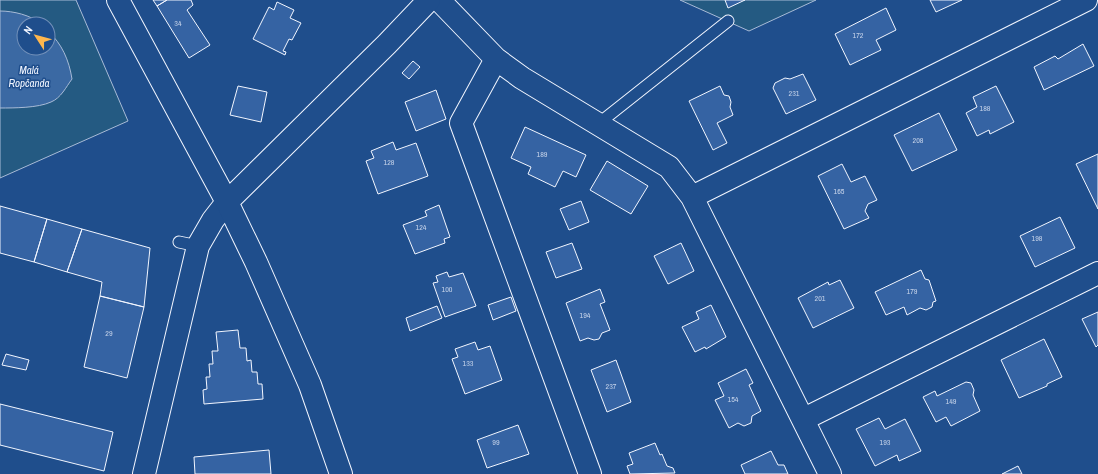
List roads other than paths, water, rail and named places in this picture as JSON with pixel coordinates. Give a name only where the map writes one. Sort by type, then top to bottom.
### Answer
[{"type":"street","points":[[118,0],[227,202],[256,262],[310,385],[341,474]]},
{"type":"street","points":[[144,474],[188,244],[213,220],[227,202],[387,44],[429,0]]},
{"type":"street","points":[[439,0],[496,59],[522,78],[669,167],[692,198],[804,419],[830,474]]},
{"type":"street","points":[[692,198],[1086,0]]},
{"type":"street","points":[[496,59],[461,122],[590,474]]},
{"type":"street","points":[[804,419],[1098,273]]},
{"type":"lane","points":[[598,124],[728,21]]},
{"type":"water","name":"Malá Ropčanda","points":[[0,11],[27,16],[16,16],[16,56],[56,56],[56,40],[67,59],[72,79],[58,98],[46,104],[33,107],[0,108]]}]
